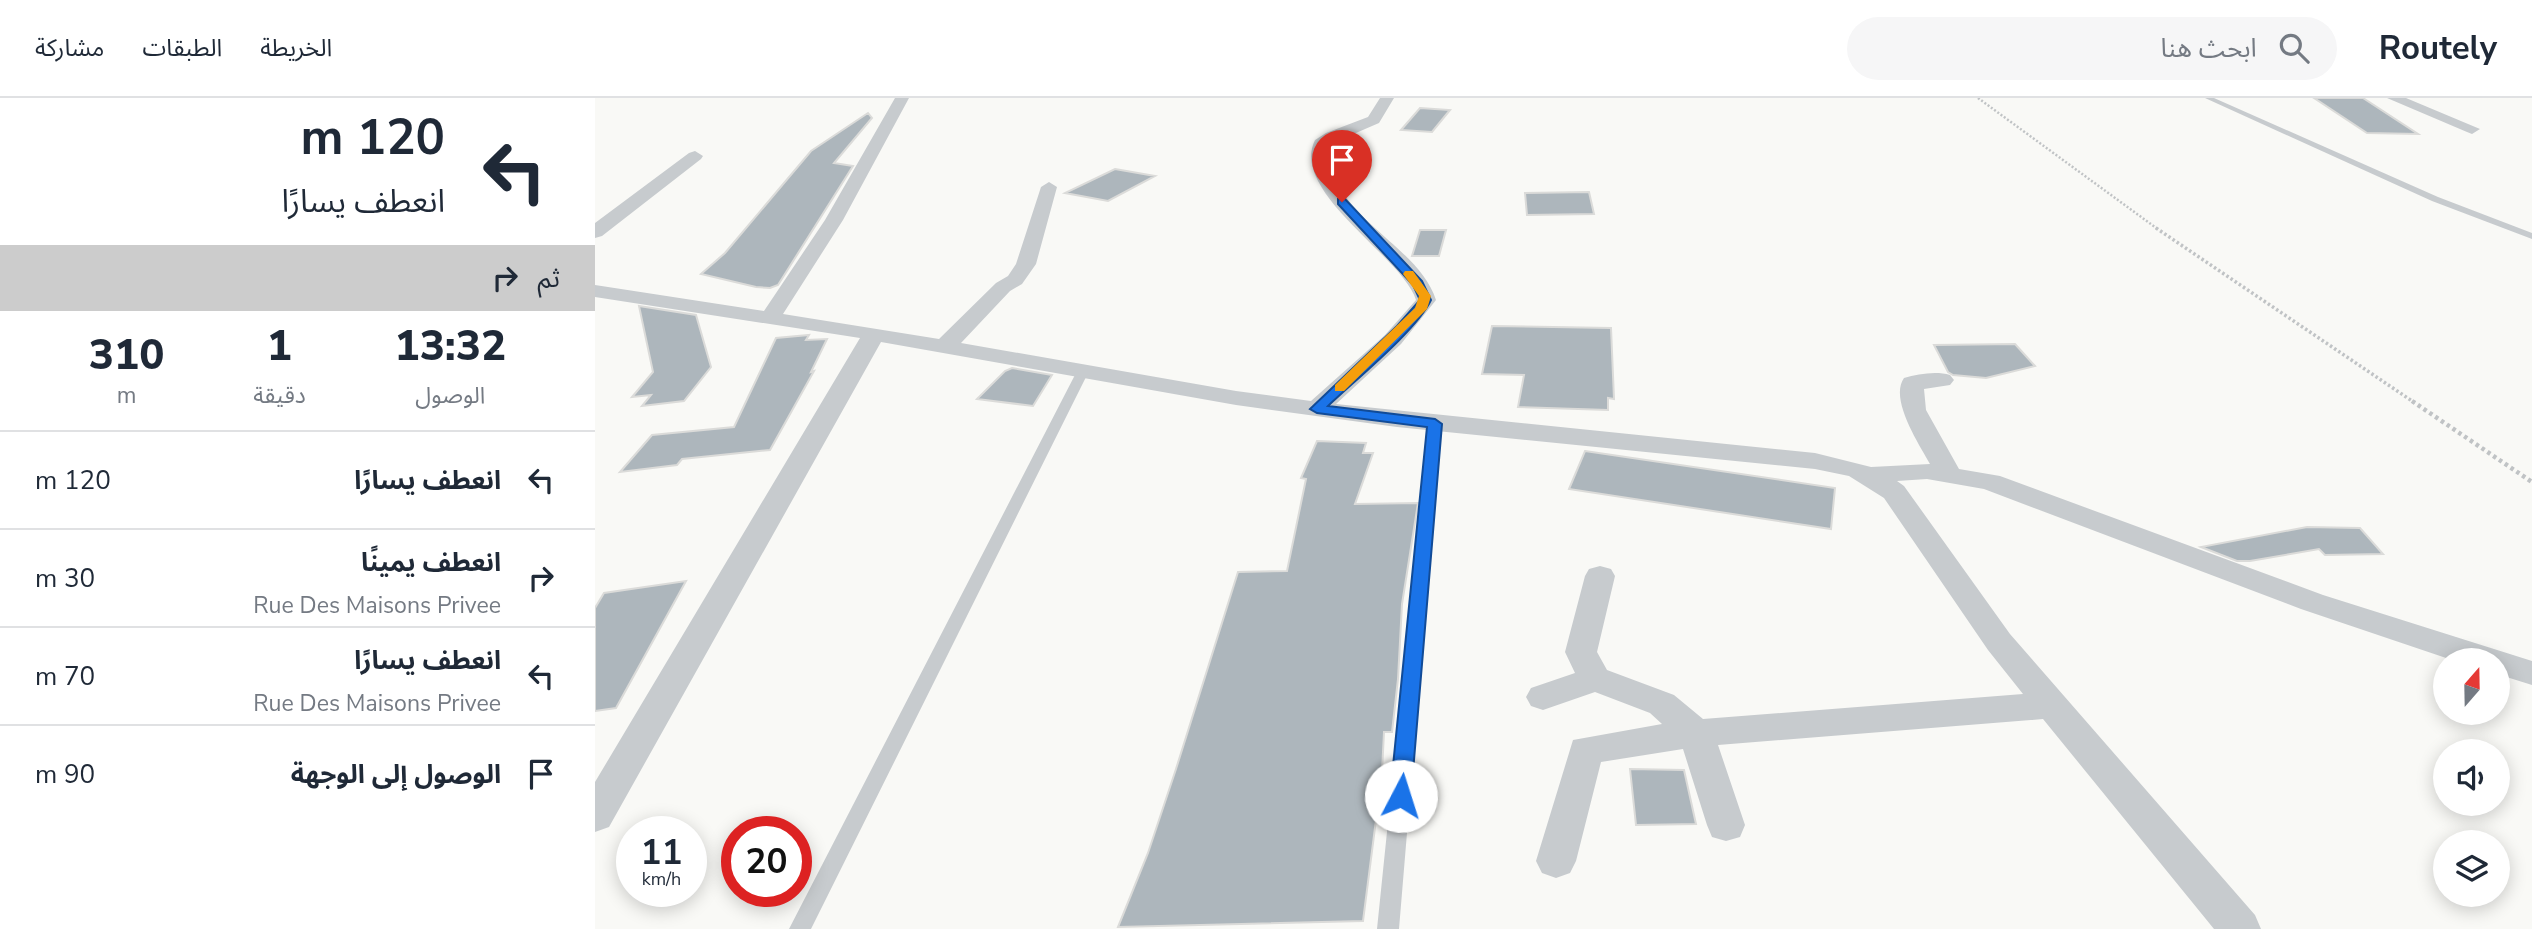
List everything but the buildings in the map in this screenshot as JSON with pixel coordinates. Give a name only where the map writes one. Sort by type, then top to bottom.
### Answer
[{"type":"street","points":[[770,317],[834,220],[902,98]]},
{"type":"street","points":[[1317,409],[1402,329],[1426,300],[1418,284],[1349,211],[1322,170],[1320,143],[1331,136],[1374,120],[1387,98]]},
{"type":"street","points":[[2394,98],[2472,129]]},
{"type":"street","points":[[595,232],[695,156]]},
{"type":"street","points":[[944,346],[1003,287],[1015,280],[1026,264],[1049,187]]},
{"type":"street","points":[[595,291],[770,317],[1317,409],[1435,424],[1803,459],[1838,465],[1869,475],[1894,492],[1999,642],[2240,929]]},
{"type":"street","points":[[595,816],[874,334]]},
{"type":"street","points":[[1941,380],[1912,383],[1914,410],[1948,473]]},
{"type":"street","points":[[1869,475],[1909,471],[1948,473],[2014,489],[2334,609],[2453,648]]},
{"type":"street","points":[[1595,679],[1581,652],[1600,576]]},
{"type":"street","points":[[2510,666],[2532,673]]},
{"type":"street","points":[[1543,697],[1595,679],[1662,704],[1696,733],[1726,825]]},
{"type":"street","points":[[1556,861],[1586,750],[1696,733],[2052,705]]},
{"type":"lane","points":[[2208,98],[2435,199],[2532,236]]},
{"type":"lane","points":[[800,929],[1083,371]]},
{"type":"lane","points":[[1388,929],[1435,424]]},
{"type":"path","points":[[1978,98],[2114,200],[2532,482]]},
{"type":"slow traffic","points":[[1339,388],[1421,309],[1426,300],[1425,296],[1409,274]]},
{"type":"route","points":[[1342,202],[1418,284],[1426,300],[1402,329],[1317,409],[1435,424],[1401,796]]}]
